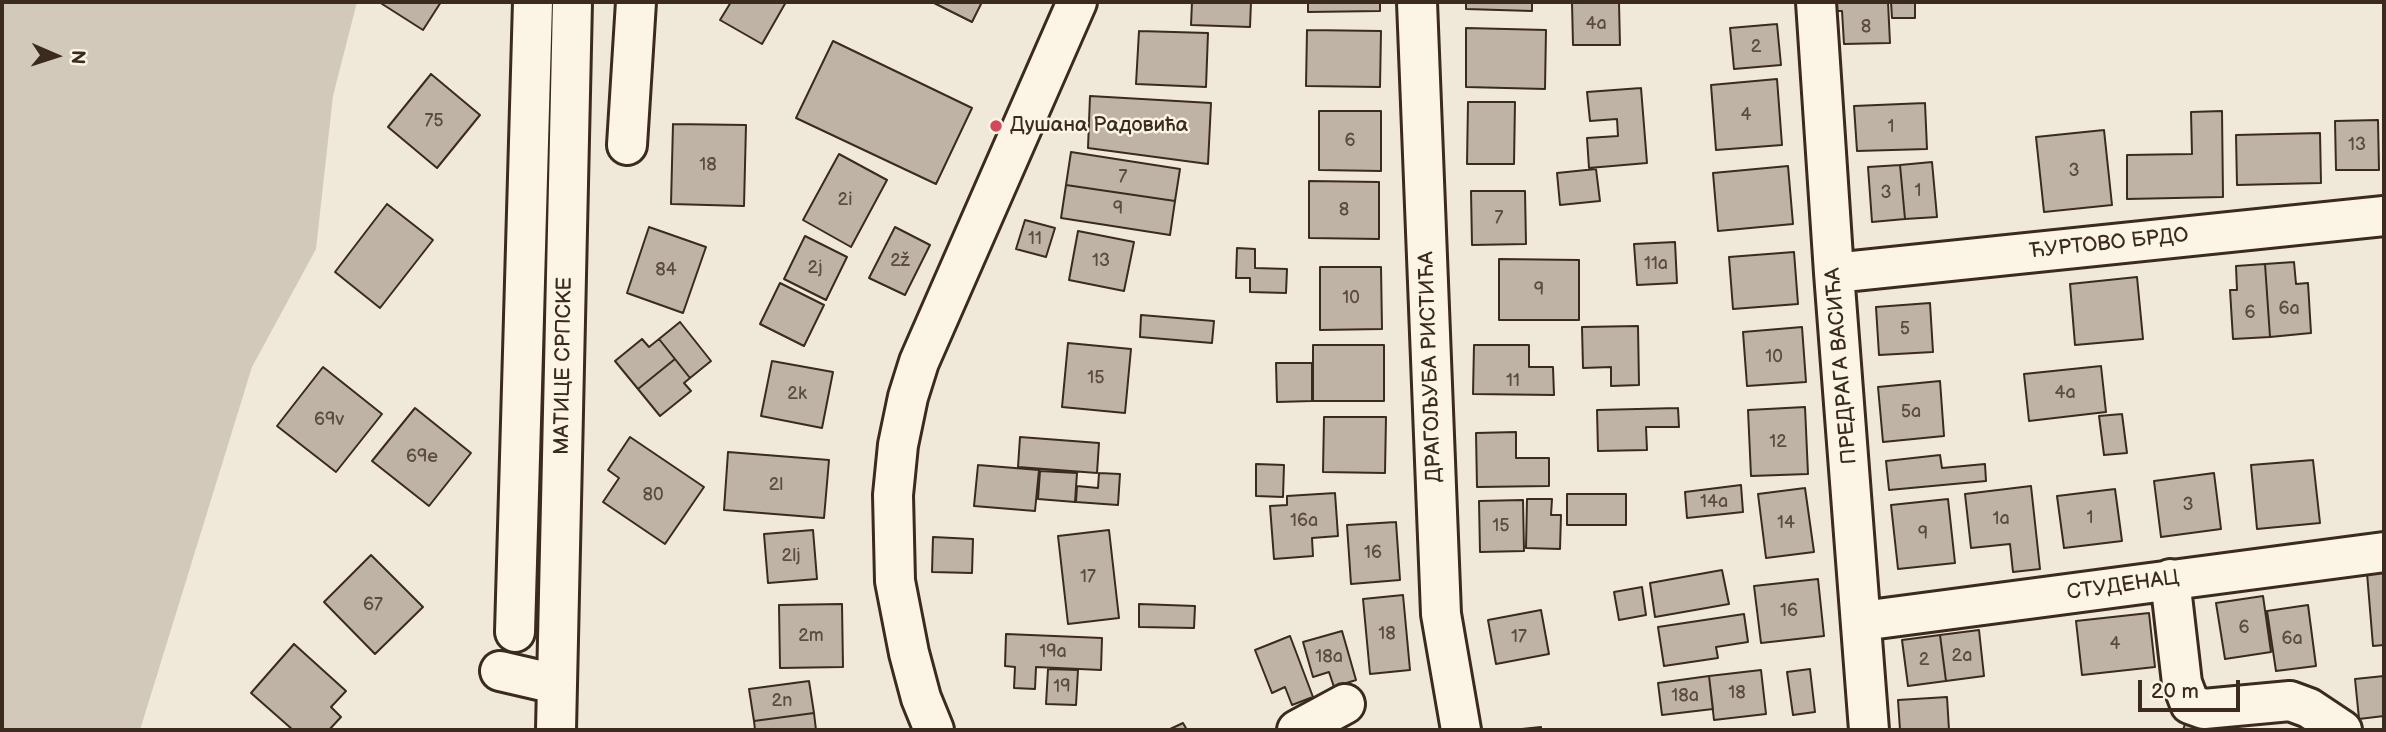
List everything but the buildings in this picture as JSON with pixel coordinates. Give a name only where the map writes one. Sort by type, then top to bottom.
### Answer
[{"type":"street","name":"МАТИЦЕ СРПСКЕ","points":[[515,632],[533,2]]},
{"type":"street","name":"МАТИЦЕ СРПСКЕ","points":[[556,730],[572,2]]},
{"type":"street","points":[[627,145],[636,2]]},
{"type":"street","points":[[934,730],[921,698],[909,653],[895,581],[893,495],[898,445],[919,362],[1077,2]]},
{"type":"street","name":"ДРАГОЉУБА РИСТИЋА","points":[[1417,2],[1441,614],[1461,730]]},
{"type":"street","name":"ПРЕДРАГА ВАСИЋА","points":[[1816,2],[1869,730]]},
{"type":"street","name":"ЋУРТОВО БРДО","points":[[1834,273],[2384,216]]},
{"type":"street","name":"СТУДЕНАЦ","points":[[1862,621],[2384,552]]},
{"type":"street","points":[[2170,579],[2182,683],[2190,704],[2204,709],[2290,701],[2309,708],[2342,730]]},
{"type":"street","points":[[500,671],[556,684]]},
{"type":"street","points":[[1297,730],[1345,704]]},
{"type":"shaded area","points":[[2,2],[357,2],[333,96],[316,249],[252,367],[140,730],[2,730]]},
{"type":"place","name":"Душана Радовића","points":[[996,126]]}]
